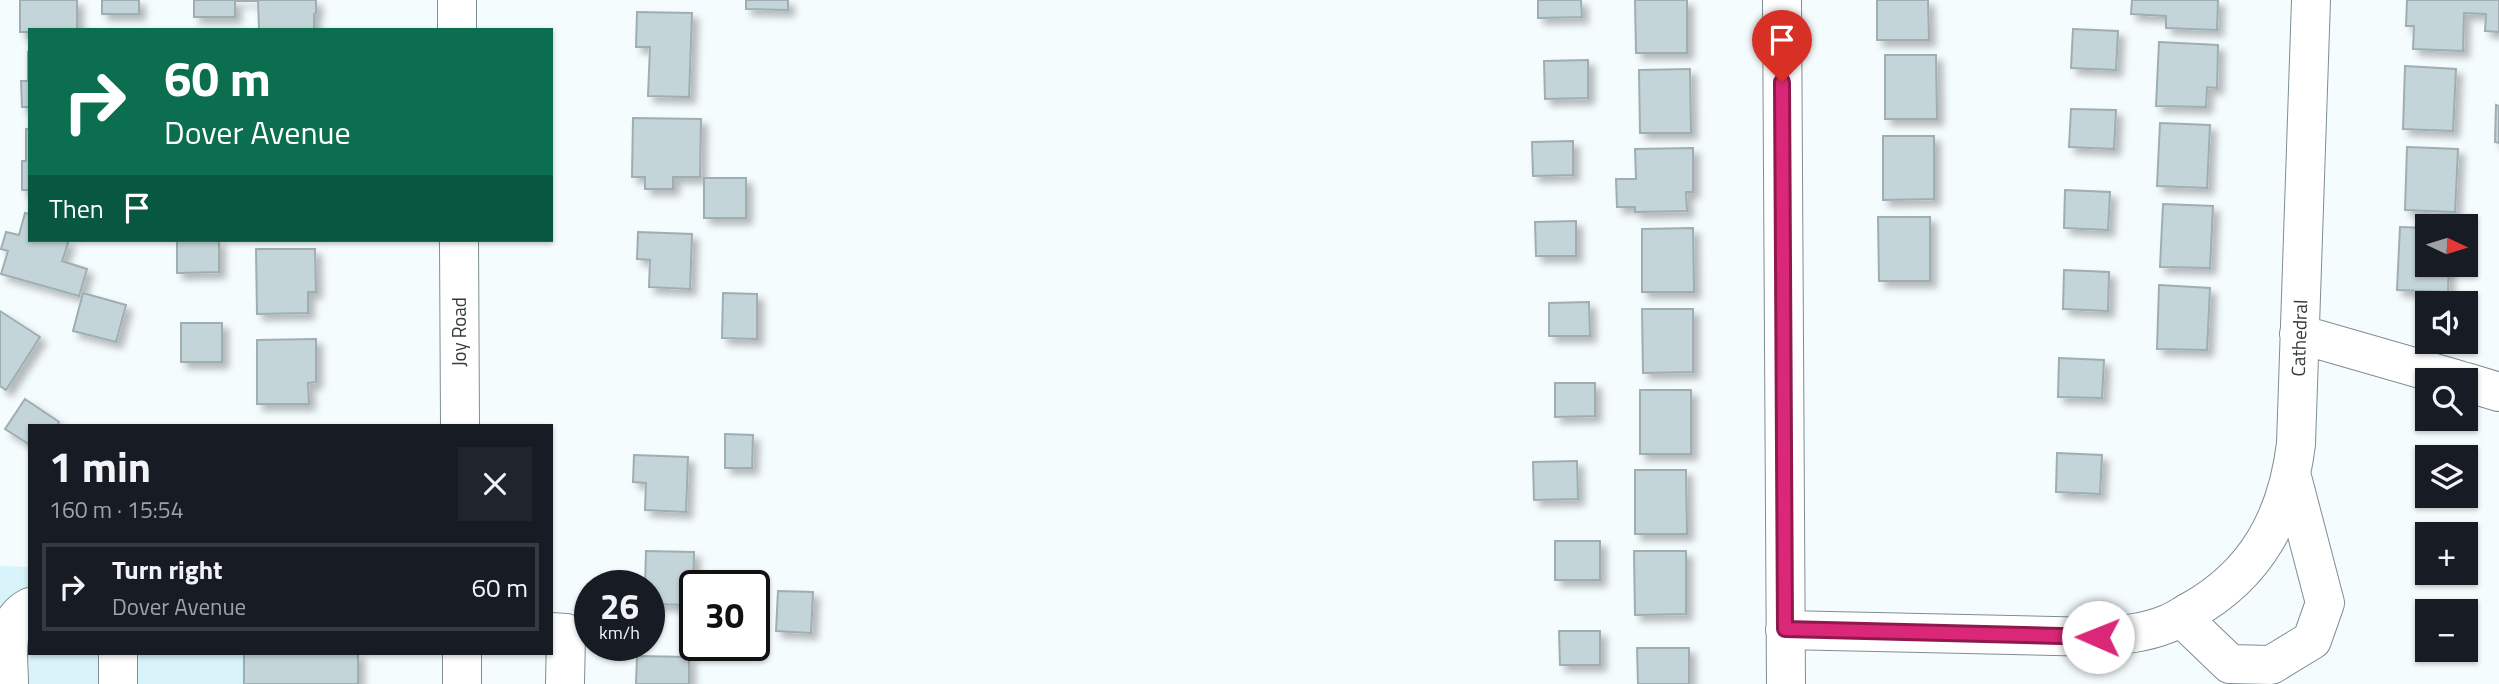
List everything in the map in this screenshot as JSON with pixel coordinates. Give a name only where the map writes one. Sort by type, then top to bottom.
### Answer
[{"type":"street","points":[[457,0],[457,28]]},
{"type":"street","points":[[1782,0],[1786,684]]},
{"type":"street","name":"Cathedral","points":[[1785,629],[2098,637],[2131,634],[2174,620],[2207,602],[2237,578],[2262,548],[2280,514],[2292,477],[2297,444],[2311,0]]},
{"type":"street","name":"Joy Road","points":[[459,242],[460,424]]},
{"type":"street","points":[[2299,334],[2417,368]]},
{"type":"street","points":[[2478,386],[2499,392]]},
{"type":"street","points":[[2174,620],[2231,664],[2271,665],[2312,640],[2325,603],[2292,477]]},
{"type":"street","points":[[9,684],[8,631],[22,611],[28,608]]},
{"type":"street","points":[[553,632],[566,632],[565,684]]},
{"type":"street","points":[[118,655],[118,684]]},
{"type":"street","points":[[461,655],[462,684]]},
{"type":"shaded area","points":[[0,566],[28,567],[28,655],[359,655],[359,684],[0,684]]},
{"type":"building","points":[[20,0],[77,0],[77,28],[28,28],[28,32],[20,32]]},
{"type":"building","points":[[102,0],[139,0],[139,14],[102,14]]},
{"type":"building","points":[[194,0],[316,0],[314,28],[259,28],[258,1],[235,1],[235,17],[194,17]]},
{"type":"building","points":[[746,0],[788,0],[788,10],[746,9]]},
{"type":"building","points":[[1538,0],[1581,0],[1582,17],[1538,18]]},
{"type":"building","points":[[1635,0],[1687,0],[1687,53],[1636,53]]},
{"type":"building","points":[[1877,0],[1928,0],[1929,40],[1877,40]]},
{"type":"building","points":[[2132,0],[2218,0],[2217,30],[2166,28],[2166,16],[2131,14]]},
{"type":"building","points":[[2407,0],[2499,0],[2499,32],[2485,31],[2486,14],[2464,13],[2463,51],[2413,49],[2414,26],[2406,26]]},
{"type":"building","points":[[637,12],[692,13],[689,97],[648,96],[650,47],[636,47]]},
{"type":"building","points":[[2073,29],[2118,31],[2116,70],[2071,68]]},
{"type":"building","points":[[2159,42],[2218,45],[2217,88],[2207,87],[2206,107],[2156,106]]},
{"type":"building","points":[[1885,55],[1936,55],[1937,119],[1885,119]]},
{"type":"building","points":[[1588,60],[1588,98],[1545,99],[1544,61]]},
{"type":"building","points":[[2405,66],[2456,69],[2453,131],[2403,129]]},
{"type":"building","points":[[1690,69],[1691,133],[1640,133],[1639,70]]},
{"type":"building","points":[[21,81],[28,81],[28,107],[22,107]]},
{"type":"building","points":[[2496,105],[2499,106],[2499,143],[2495,142]]},
{"type":"building","points":[[2071,109],[2116,110],[2114,149],[2069,147]]},
{"type":"building","points":[[633,118],[701,119],[700,177],[673,177],[673,189],[645,189],[645,177],[632,177]]},
{"type":"building","points":[[2160,123],[2210,125],[2207,188],[2157,186]]},
{"type":"building","points":[[28,129],[28,190],[22,190],[22,161],[26,161]]},
{"type":"building","points":[[1883,136],[1934,136],[1934,199],[1883,200]]},
{"type":"building","points":[[1573,141],[1573,175],[1533,176],[1532,142]]},
{"type":"building","points":[[2407,147],[2458,149],[2455,212],[2405,210]]},
{"type":"building","points":[[1693,148],[1693,192],[1686,192],[1687,211],[1635,212],[1635,207],[1617,207],[1616,179],[1636,179],[1635,149]]},
{"type":"building","points":[[704,178],[746,178],[746,218],[704,218]]},
{"type":"building","points":[[2065,190],[2110,192],[2108,230],[2064,228]]},
{"type":"building","points":[[2163,204],[2213,206],[2210,268],[2160,267]]},
{"type":"building","points":[[25,213],[28,214],[28,242],[68,242],[62,261],[87,269],[79,296],[1,274],[8,251],[1,249],[6,232],[19,235]]},
{"type":"building","points":[[1878,217],[1930,217],[1930,281],[1879,281]]},
{"type":"building","points":[[1576,221],[1576,256],[1536,256],[1535,222]]},
{"type":"building","points":[[2400,227],[2415,228],[2415,277],[2449,277],[2448,291],[2397,290]]},
{"type":"building","points":[[1693,228],[1694,292],[1642,292],[1642,229]]},
{"type":"building","points":[[638,232],[692,234],[690,289],[649,287],[650,260],[637,259]]},
{"type":"building","points":[[177,242],[219,242],[219,272],[177,273]]},
{"type":"building","points":[[256,249],[315,249],[316,292],[308,292],[308,313],[257,314]]},
{"type":"building","points":[[2064,270],[2109,272],[2108,311],[2063,309]]},
{"type":"building","points":[[2159,285],[2210,288],[2207,350],[2157,349]]},
{"type":"building","points":[[83,293],[126,305],[116,342],[73,331]]},
{"type":"building","points":[[723,293],[757,294],[757,339],[722,338]]},
{"type":"building","points":[[1589,302],[1590,336],[1549,336],[1549,303]]},
{"type":"building","points":[[1642,309],[1693,309],[1693,372],[1643,373]]},
{"type":"building","points":[[0,311],[40,337],[6,390],[0,386]]},
{"type":"building","points":[[181,323],[222,323],[222,362],[181,362]]},
{"type":"building","points":[[316,339],[316,382],[308,383],[309,404],[257,404],[257,340]]},
{"type":"building","points":[[2059,358],[2104,360],[2102,398],[2058,397]]},
{"type":"building","points":[[1555,383],[1595,383],[1595,416],[1555,417]]},
{"type":"building","points":[[1640,390],[1691,390],[1691,454],[1640,454]]},
{"type":"building","points":[[25,399],[59,422],[28,424],[28,444],[5,429]]},
{"type":"building","points":[[725,434],[753,435],[752,468],[725,468]]},
{"type":"building","points":[[2057,453],[2102,455],[2100,494],[2056,492]]},
{"type":"building","points":[[634,455],[688,457],[686,512],[645,510],[646,483],[633,482]]},
{"type":"building","points":[[1577,461],[1578,499],[1534,500],[1533,462]]},
{"type":"building","points":[[1635,470],[1686,470],[1687,534],[1635,534]]},
{"type":"building","points":[[1555,541],[1600,541],[1600,580],[1555,580]]},
{"type":"building","points":[[646,551],[694,552],[694,570],[679,570],[679,605],[665,604],[665,570],[645,570]]},
{"type":"building","points":[[1634,551],[1686,551],[1686,614],[1635,615]]},
{"type":"building","points":[[778,591],[813,592],[811,633],[776,631]]},
{"type":"building","points":[[1559,631],[1600,631],[1600,665],[1560,665]]},
{"type":"building","points":[[1637,648],[1689,648],[1689,684],[1638,684]]},
{"type":"building","points":[[244,655],[358,655],[358,684],[244,684]]},
{"type":"building","points":[[665,657],[679,657],[679,661],[689,661],[689,684],[636,684],[637,661],[665,661]]},
{"type":"route","points":[[1782,82],[1785,629],[2098,637]]}]
